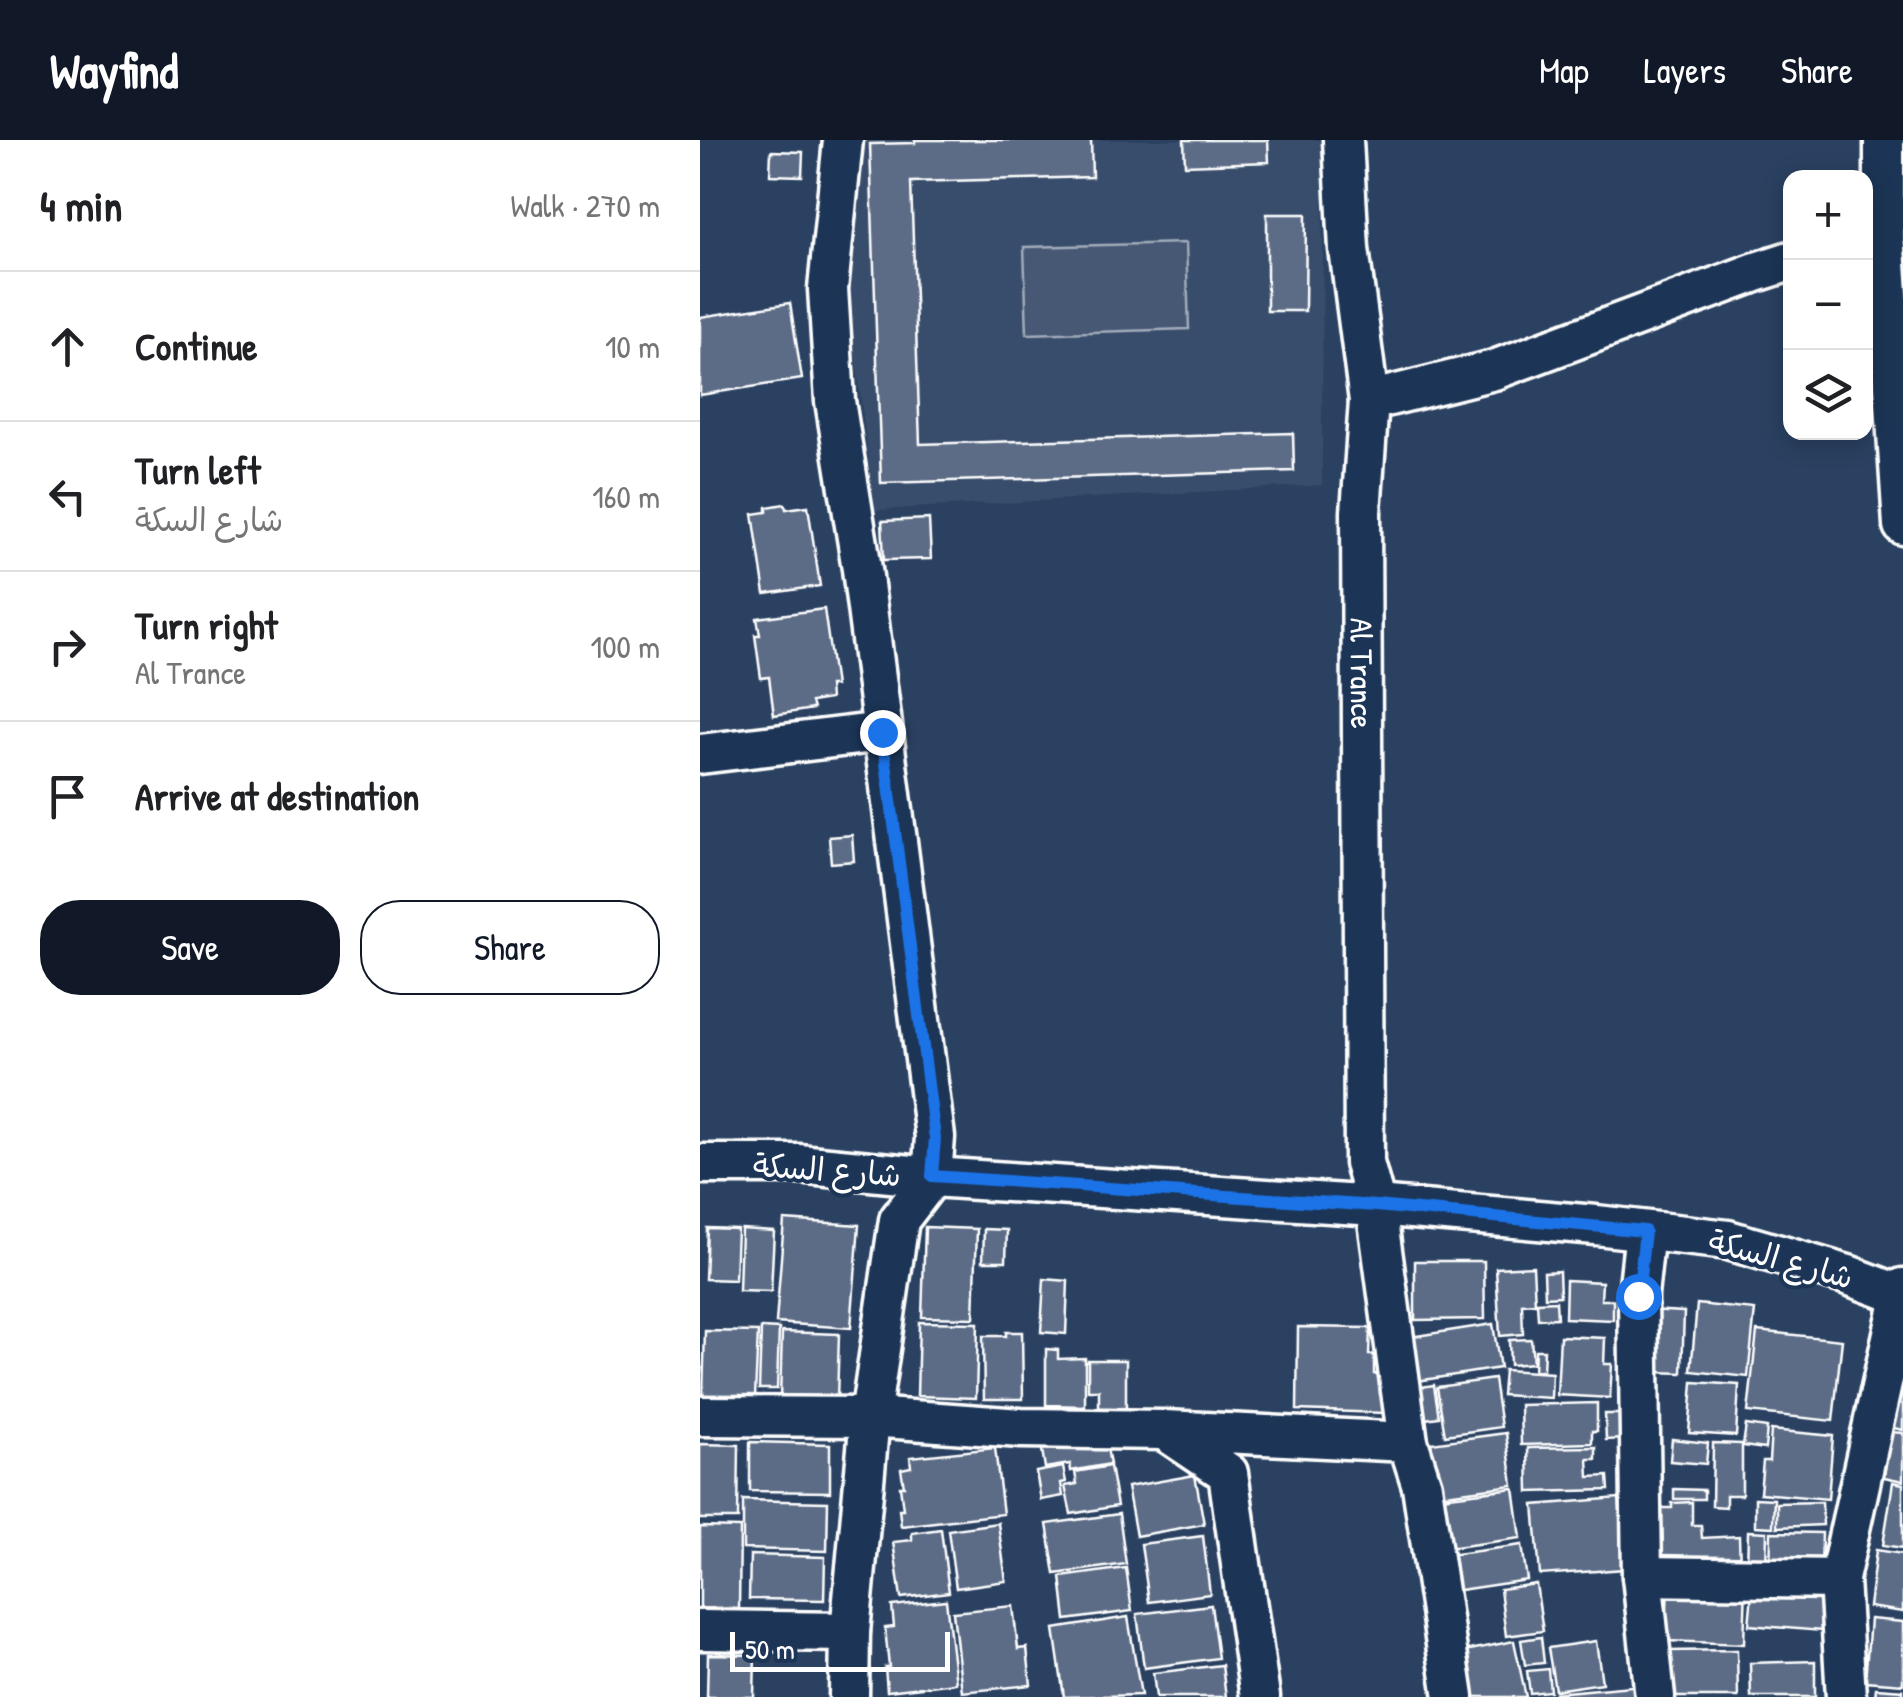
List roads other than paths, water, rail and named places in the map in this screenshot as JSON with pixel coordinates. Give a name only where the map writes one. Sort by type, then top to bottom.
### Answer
[{"type":"street","points":[[843,140],[828,289],[834,382],[935,1138],[932,1176],[899,1220],[870,1417],[850,1632],[849,1697]]},
{"type":"street","name":"Al Trance","points":[[1343,140],[1349,249],[1369,401],[1361,512],[1364,1163],[1376,1206],[1408,1442],[1422,1486],[1454,1697]]},
{"type":"street","points":[[1884,140],[1884,226],[1903,524]]},
{"type":"street","points":[[1369,401],[1494,370],[1783,263]]},
{"type":"street","points":[[700,754],[882,732]]},
{"type":"street","name":"شارع السكة","points":[[700,1164],[798,1164],[1376,1206],[1645,1231],[1728,1240],[1902,1293]]},
{"type":"street","points":[[1645,1231],[1638,1296],[1642,1576],[1654,1697]]},
{"type":"street","points":[[1846,1697],[1840,1579],[1902,1293]]},
{"type":"street","points":[[700,1416],[870,1417],[1021,1428],[1164,1430],[1408,1442]]},
{"type":"street","points":[[1164,1430],[1228,1473],[1260,1697]]},
{"type":"street","points":[[1642,1576],[1840,1579]]},
{"type":"street","points":[[700,1630],[850,1632]]}]
